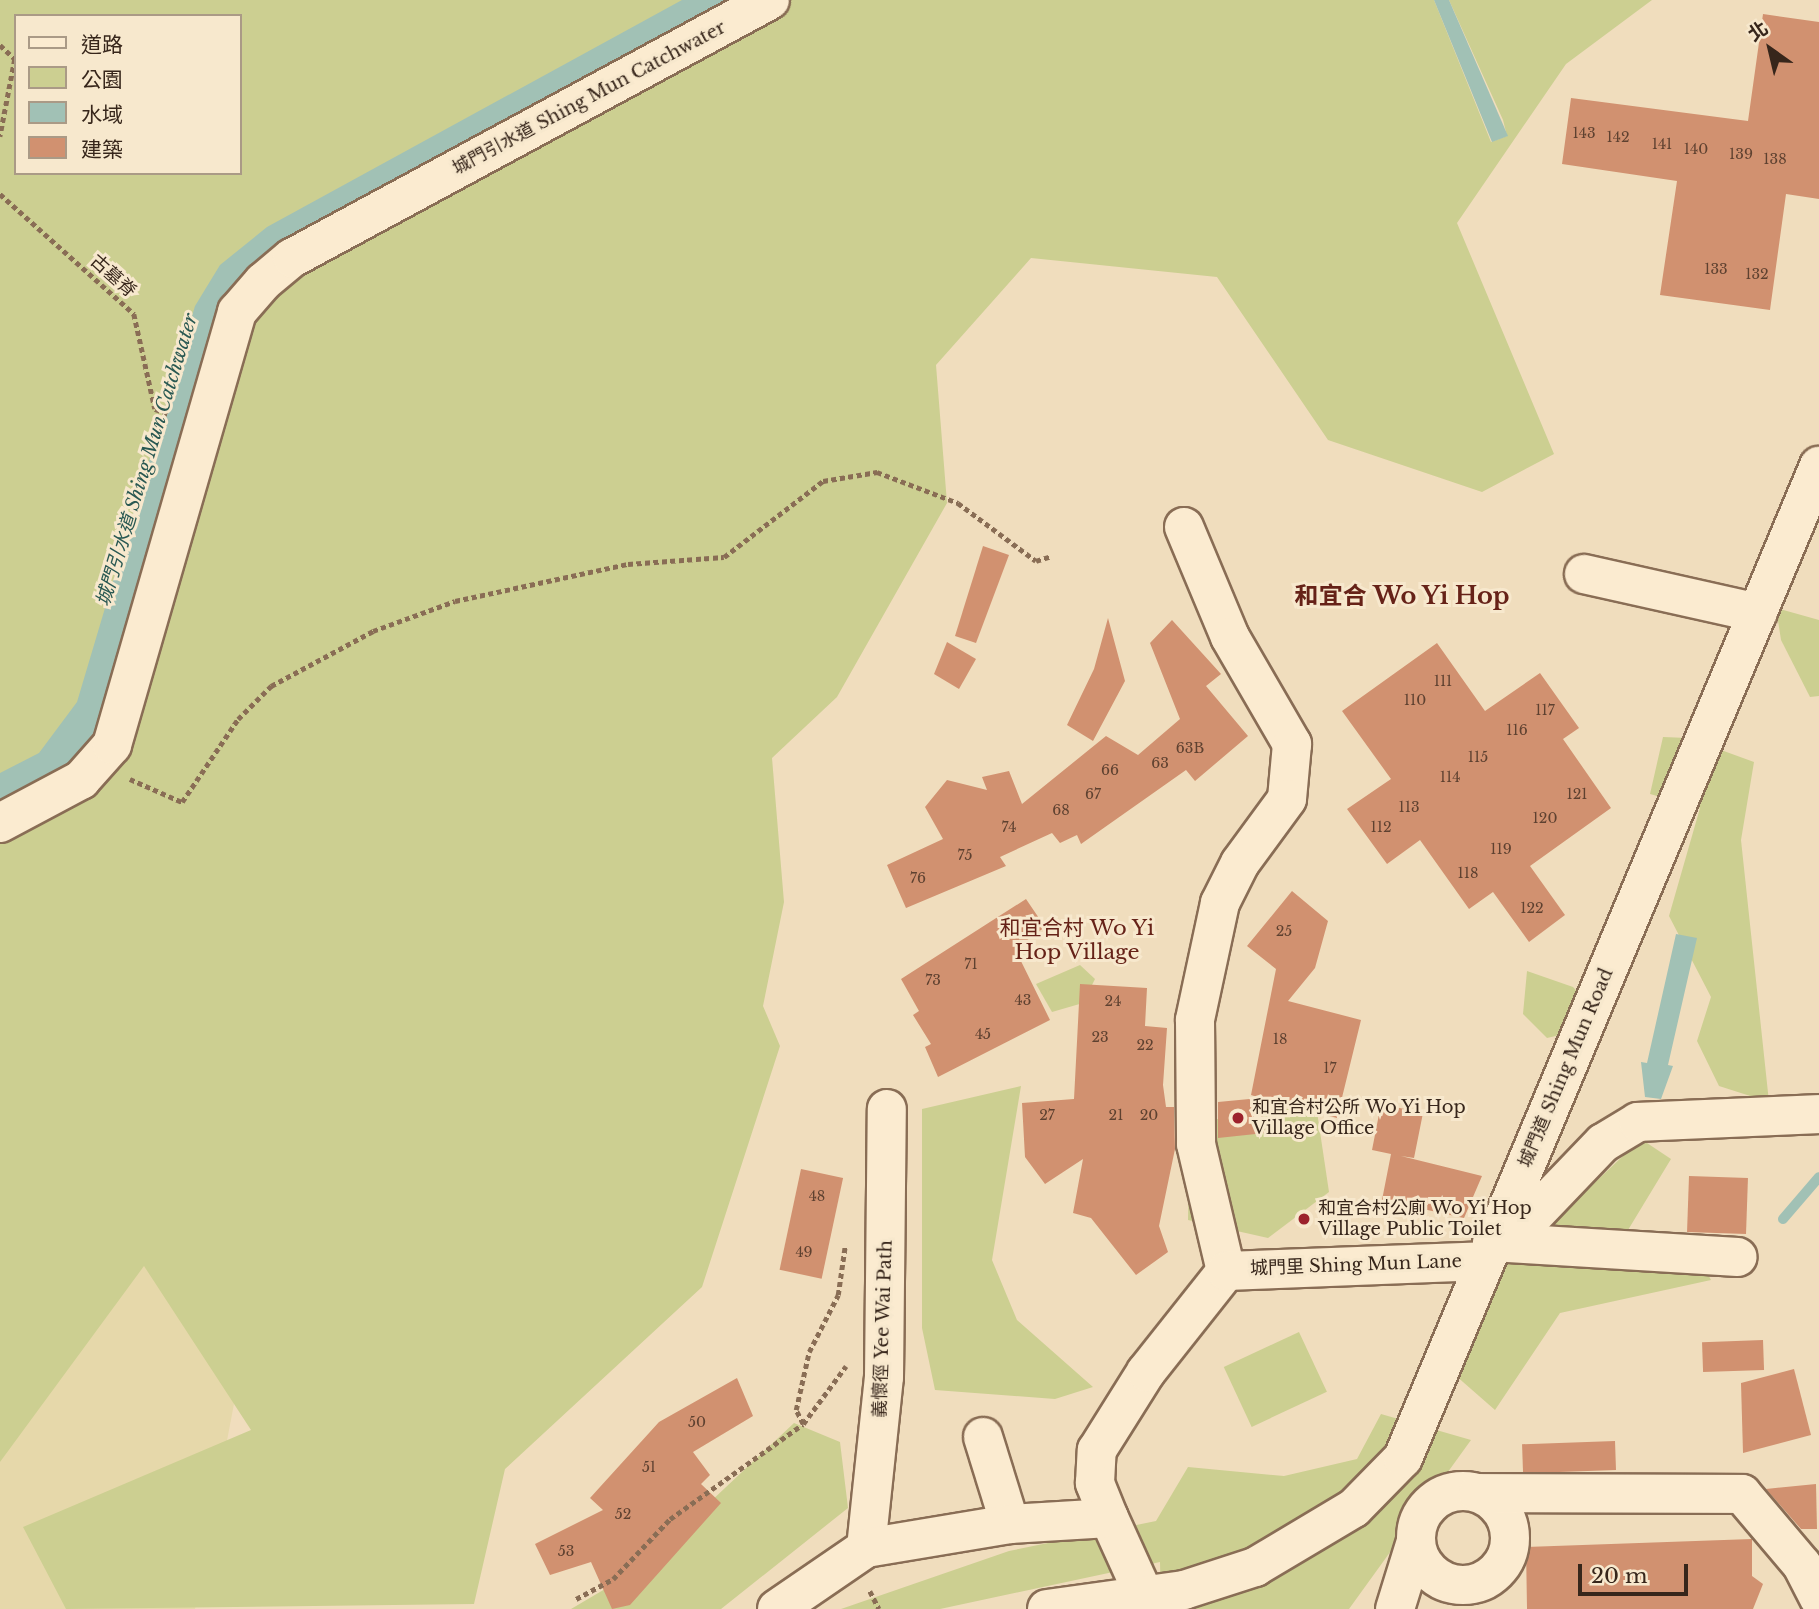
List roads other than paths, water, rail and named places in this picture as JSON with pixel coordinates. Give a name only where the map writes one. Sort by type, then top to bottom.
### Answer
[{"type":"street","name":"城門引水道 Shing Mun Catchwater","points":[[0,823],[54,797],[93,766],[112,745],[237,312],[263,282],[292,258],[770,0]]},
{"type":"street","name":"城門道 Shing Mun Road","points":[[1047,1609],[1144,1595],[1255,1567],[1354,1508],[1383,1481],[1402,1458],[1427,1405],[1491,1245],[1819,467]]},
{"type":"street","points":[[1184,527],[1230,637],[1292,744],[1287,799],[1240,863],[1220,903],[1195,1020],[1196,1144],[1226,1270]]},
{"type":"street","points":[[1584,574],[1758,613]]},
{"type":"street","name":"義懷徑 Yee Wai Path","points":[[866,1548],[884,1377],[887,1109]]},
{"type":"street","points":[[1491,1245],[1531,1218],[1603,1143],[1638,1122],[1819,1114]]},
{"type":"street","name":"城門里 Shing Mun Lane","points":[[1144,1595],[1095,1483],[1097,1450],[1146,1372],[1226,1270],[1491,1245],[1738,1257]]},
{"type":"street","points":[[983,1437],[1010,1524]]},
{"type":"street","points":[[1383,1481],[1420,1527],[1427,1569],[1453,1585],[1469,1586],[1497,1571],[1511,1542],[1509,1526],[1502,1511],[1478,1493]]},
{"type":"street","points":[[1395,1609],[1420,1527],[1448,1494],[1478,1493],[1742,1493],[1802,1565],[1819,1598]]},
{"type":"street","points":[[777,1609],[866,1548],[1010,1524],[1109,1518]]},
{"type":"water","points":[[682,0],[749,0],[274,259],[113,707],[81,761],[0,815],[0,773],[39,753],[77,702],[195,306],[220,265],[267,227]]},
{"type":"water","points":[[1434,0],[1449,0],[1508,136],[1492,142]]},
{"type":"water","points":[[1676,934],[1697,938],[1668,1065],[1673,1066],[1661,1099],[1645,1097],[1641,1062],[1647,1063]]},
{"type":"waterway","points":[[1783,1219],[1819,1177]]},
{"type":"place","name":"和宜合村公所 Wo Yi Hop Village Office","points":[[1238,1118]]},
{"type":"place","name":"和宜合村公廁 Wo Yi Hop Village Public Toilet","points":[[1304,1219]]},
{"type":"district","name":"和宜合 Wo Yi Hop","points":[[1402,596]]},
{"type":"district","name":"和宜合村 Wo Yi Hop Village","points":[[1077,940]]}]
